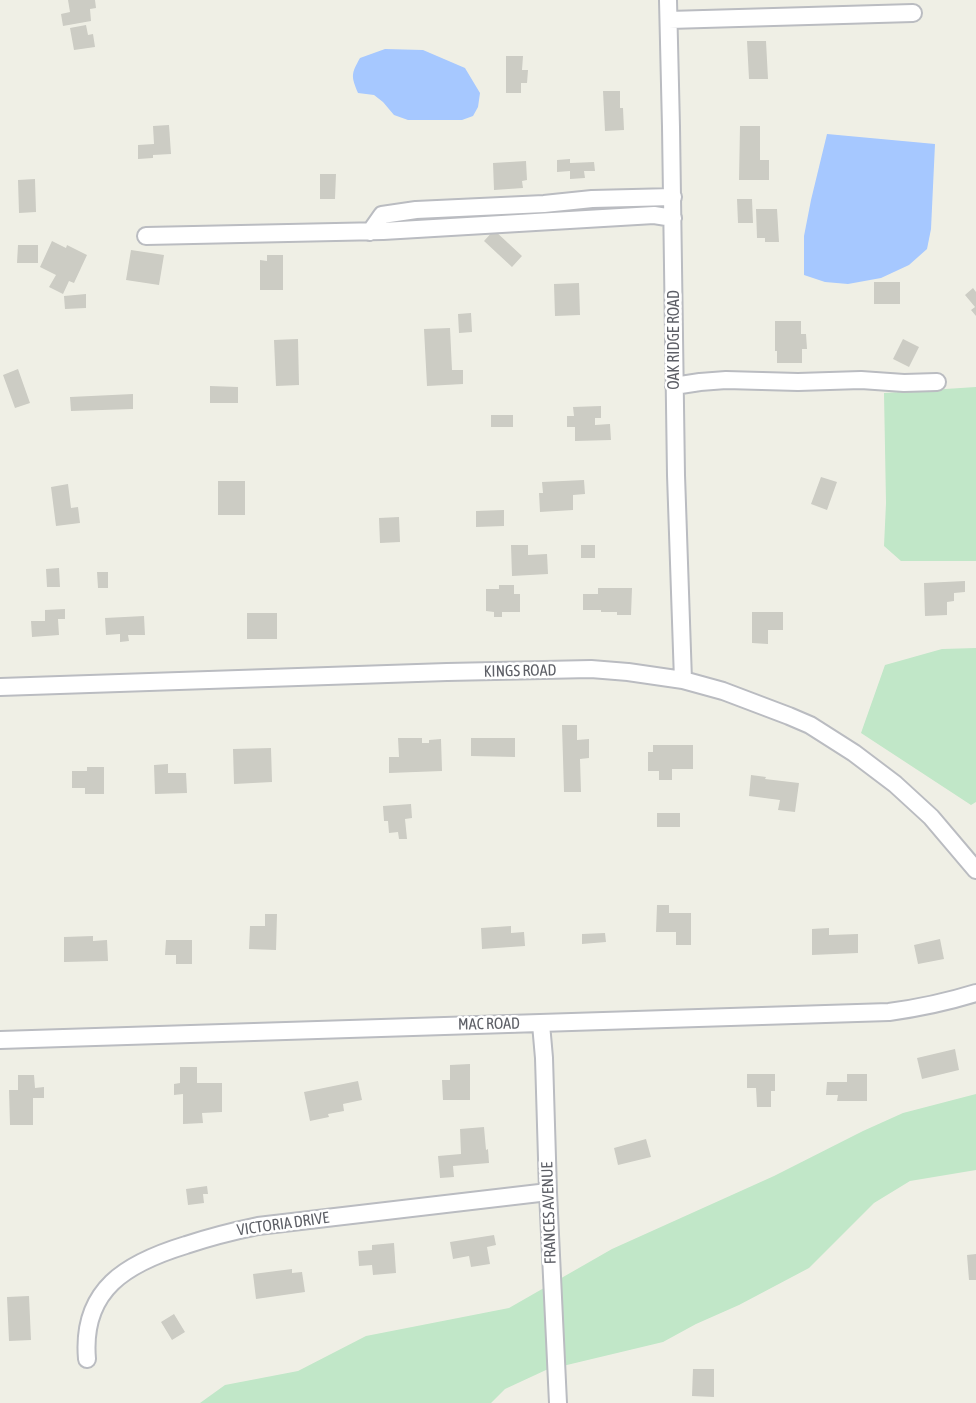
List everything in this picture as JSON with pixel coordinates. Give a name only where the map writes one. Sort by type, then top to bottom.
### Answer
[{"type":"street","name":"OAK RIDGE ROAD","points":[[668,0],[674,386],[683,680]]},
{"type":"street","points":[[669,20],[913,13]]},
{"type":"street","points":[[370,232],[382,215],[416,210],[544,204],[591,199],[672,197]]},
{"type":"street","points":[[146,236],[370,232],[570,221],[618,216],[654,215],[673,218]]},
{"type":"street","points":[[674,386],[726,380],[937,382]]},
{"type":"street","name":"KINGS ROAD","points":[[0,687],[591,669],[683,680],[723,691],[789,716],[810,725],[854,753],[895,784],[931,817],[976,870]]},
{"type":"street","name":"MAC ROAD","points":[[0,1040],[889,1012],[950,1002],[976,993]]},
{"type":"street","name":"FRANCES AVENUE","points":[[541,1023],[558,1403]]},
{"type":"street","name":"VICTORIA DRIVE","points":[[87,1359],[88,1326],[95,1305],[102,1294],[114,1279],[134,1264],[173,1249],[225,1233],[258,1226],[548,1192]]},
{"type":"green space","points":[[976,387],[976,561],[901,561],[884,546],[886,503],[884,393]]},
{"type":"green space","points":[[976,648],[976,802],[971,805],[861,733],[885,665],[942,649]]},
{"type":"green space","points":[[976,1094],[976,1170],[910,1181],[874,1203],[809,1268],[663,1342],[546,1370],[505,1389],[491,1403],[200,1403],[225,1385],[298,1371],[366,1336],[509,1308],[612,1249],[774,1176],[863,1131],[903,1113]]},
{"type":"water","points":[[385,49],[423,50],[465,68],[480,93],[478,107],[473,116],[462,120],[408,120],[394,115],[374,95],[358,93],[353,75],[360,58]]},
{"type":"water","points":[[827,134],[935,144],[931,229],[927,249],[909,265],[881,278],[848,284],[825,282],[804,275],[804,236]]},
{"type":"building","points":[[68,0],[95,0],[96,8],[90,9],[91,21],[63,26],[61,14],[70,12]]},
{"type":"building","points":[[86,25],[88,35],[93,34],[95,47],[74,50],[70,28]]},
{"type":"building","points":[[747,41],[766,41],[768,79],[749,79]]},
{"type":"building","points":[[506,56],[523,56],[522,70],[528,70],[527,83],[521,83],[521,93],[506,93]]},
{"type":"building","points":[[603,91],[620,91],[624,130],[605,131]]},
{"type":"building","points":[[169,125],[171,154],[138,159],[138,145],[154,144],[153,126]]},
{"type":"building","points":[[740,126],[760,126],[760,160],[769,160],[769,180],[739,180]]},
{"type":"building","points":[[570,159],[570,163],[594,162],[595,171],[584,171],[585,178],[570,179],[570,171],[557,172],[557,160]]},
{"type":"building","points":[[526,161],[527,180],[522,181],[523,188],[494,190],[493,163]]},
{"type":"building","points":[[320,174],[336,174],[335,199],[320,199]]},
{"type":"building","points":[[35,179],[36,212],[19,213],[18,180]]},
{"type":"building","points":[[737,199],[752,199],[753,223],[738,223]]},
{"type":"building","points":[[756,209],[777,209],[779,242],[765,242],[765,238],[757,238]]},
{"type":"building","points":[[494,230],[522,256],[512,267],[484,241]]},
{"type":"building","points":[[52,241],[66,248],[67,245],[87,255],[74,283],[69,281],[63,294],[49,287],[56,275],[40,267]]},
{"type":"building","points":[[18,245],[38,245],[38,263],[17,263]]},
{"type":"building","points":[[131,250],[164,255],[159,285],[126,280]]},
{"type":"building","points":[[267,255],[283,255],[283,290],[260,290],[260,260],[267,261]]},
{"type":"building","points":[[874,282],[900,282],[900,304],[874,304]]},
{"type":"building","points":[[579,283],[580,315],[555,316],[554,284]]},
{"type":"building","points":[[973,288],[976,292],[976,316],[971,310],[975,307],[965,295]]},
{"type":"building","points":[[86,294],[86,308],[65,309],[64,296]]},
{"type":"building","points":[[471,313],[472,332],[459,333],[458,314]]},
{"type":"building","points":[[775,321],[801,321],[801,334],[806,334],[807,349],[802,349],[802,363],[777,363]]},
{"type":"building","points":[[450,328],[452,370],[463,370],[463,384],[427,386],[424,329]]},
{"type":"building","points":[[298,339],[299,385],[276,386],[274,340]]},
{"type":"building","points":[[903,339],[919,347],[909,367],[893,359]]},
{"type":"building","points":[[18,369],[30,403],[15,408],[3,375]]},
{"type":"building","points":[[210,386],[238,387],[238,403],[210,403]]},
{"type":"building","points":[[133,394],[133,409],[71,411],[70,397]]},
{"type":"building","points":[[601,406],[601,418],[595,418],[595,425],[610,424],[611,440],[575,441],[575,427],[567,427],[567,416],[574,416],[573,407]]},
{"type":"building","points":[[491,415],[513,415],[513,427],[491,427]]},
{"type":"building","points":[[821,477],[837,482],[827,510],[811,504]]},
{"type":"building","points":[[584,480],[585,494],[573,495],[573,510],[540,512],[539,493],[543,493],[542,482]]},
{"type":"building","points":[[218,481],[245,481],[245,515],[218,515]]},
{"type":"building","points":[[68,484],[71,508],[78,507],[80,523],[56,526],[51,487]]},
{"type":"building","points":[[504,510],[504,526],[476,527],[476,511]]},
{"type":"building","points":[[399,517],[400,542],[380,543],[379,518]]},
{"type":"building","points":[[511,545],[528,545],[528,555],[547,554],[548,574],[512,576]]},
{"type":"building","points":[[581,545],[595,545],[595,558],[581,558]]},
{"type":"building","points":[[59,568],[60,587],[47,587],[46,569]]},
{"type":"building","points":[[97,572],[108,572],[108,588],[98,588]]},
{"type":"building","points":[[965,581],[965,592],[954,593],[954,601],[947,602],[947,615],[925,616],[924,583]]},
{"type":"building","points":[[499,585],[514,585],[514,594],[520,594],[520,612],[502,612],[502,617],[494,617],[494,612],[486,611],[486,589],[499,589]]},
{"type":"building","points":[[598,588],[632,588],[631,615],[617,615],[617,612],[601,612],[601,610],[583,610],[583,594],[598,594]]},
{"type":"building","points":[[65,609],[65,619],[58,619],[59,635],[32,637],[31,621],[45,621],[45,610]]},
{"type":"building","points":[[752,612],[783,612],[783,630],[768,630],[768,644],[752,643]]},
{"type":"building","points":[[247,613],[277,613],[277,639],[247,639]]},
{"type":"building","points":[[144,616],[145,635],[128,635],[129,641],[120,642],[120,634],[106,635],[105,618]]},
{"type":"building","points":[[562,725],[577,725],[577,740],[589,739],[589,758],[580,759],[581,792],[564,792]]},
{"type":"building","points":[[398,738],[422,738],[422,743],[441,739],[442,771],[389,773],[389,757],[399,757]]},
{"type":"building","points":[[471,738],[515,738],[515,757],[471,756]]},
{"type":"building","points":[[653,745],[693,745],[693,769],[672,769],[672,780],[659,780],[659,771],[648,771],[648,752],[653,752]]},
{"type":"building","points":[[271,748],[272,782],[234,784],[233,749]]},
{"type":"building","points":[[168,764],[168,773],[186,773],[187,793],[155,794],[154,765]]},
{"type":"building","points":[[87,767],[104,767],[104,794],[85,794],[85,788],[72,788],[72,771],[87,771]]},
{"type":"building","points":[[751,775],[799,783],[795,812],[778,810],[780,800],[749,796]]},
{"type":"building","points":[[411,804],[412,818],[405,819],[407,839],[399,839],[398,832],[389,833],[388,821],[384,821],[383,806]]},
{"type":"building","points":[[657,813],[680,813],[680,827],[657,827]]},
{"type":"building","points":[[657,905],[669,905],[669,913],[691,913],[691,945],[676,945],[676,932],[656,932]]},
{"type":"building","points":[[265,914],[277,914],[276,950],[249,949],[250,926],[265,926]]},
{"type":"building","points":[[511,926],[511,933],[524,932],[525,946],[482,949],[481,928]]},
{"type":"building","points":[[829,928],[829,935],[858,934],[858,953],[812,955],[812,929]]},
{"type":"building","points":[[605,933],[606,942],[582,944],[582,934]]},
{"type":"building","points":[[93,936],[93,941],[107,940],[108,961],[64,962],[64,937]]},
{"type":"building","points":[[940,939],[944,959],[918,964],[914,945]]},
{"type":"building","points":[[166,940],[192,940],[192,964],[176,964],[176,955],[165,955]]},
{"type":"building","points":[[955,1049],[959,1070],[922,1079],[917,1058]]},
{"type":"building","points":[[470,1064],[470,1100],[443,1100],[442,1080],[450,1080],[450,1065]]},
{"type":"building","points":[[180,1067],[197,1067],[197,1083],[222,1083],[222,1112],[202,1113],[203,1123],[183,1124],[183,1094],[174,1095],[174,1084],[180,1083]]},
{"type":"building","points":[[747,1074],[775,1074],[775,1091],[771,1091],[771,1107],[757,1107],[756,1088],[747,1088]]},
{"type":"building","points":[[847,1074],[867,1074],[867,1101],[837,1101],[838,1095],[826,1095],[827,1082],[847,1082]]},
{"type":"building","points":[[18,1075],[34,1075],[35,1088],[44,1087],[44,1098],[33,1098],[33,1125],[10,1125],[9,1090],[18,1090]]},
{"type":"building","points":[[358,1081],[362,1100],[343,1104],[344,1111],[310,1121],[304,1092]]},
{"type":"building","points":[[484,1127],[489,1163],[453,1166],[454,1177],[440,1178],[438,1156],[461,1154],[460,1129]]},
{"type":"building","points":[[646,1139],[651,1157],[618,1165],[614,1148]]},
{"type":"building","points":[[207,1186],[208,1194],[203,1194],[204,1203],[188,1205],[186,1189]]},
{"type":"building","points":[[494,1235],[496,1245],[487,1247],[490,1264],[471,1267],[469,1256],[453,1259],[450,1242]]},
{"type":"building","points":[[394,1243],[396,1273],[373,1275],[372,1265],[359,1266],[358,1251],[372,1250],[372,1245]]},
{"type":"building","points":[[976,1254],[976,1280],[969,1280],[967,1255]]},
{"type":"building","points":[[292,1269],[292,1273],[302,1272],[305,1292],[256,1299],[253,1274]]},
{"type":"building","points":[[29,1296],[31,1340],[9,1341],[7,1297]]},
{"type":"building","points":[[174,1314],[185,1332],[172,1340],[161,1322]]},
{"type":"building","points":[[693,1369],[714,1369],[714,1397],[692,1396]]}]
